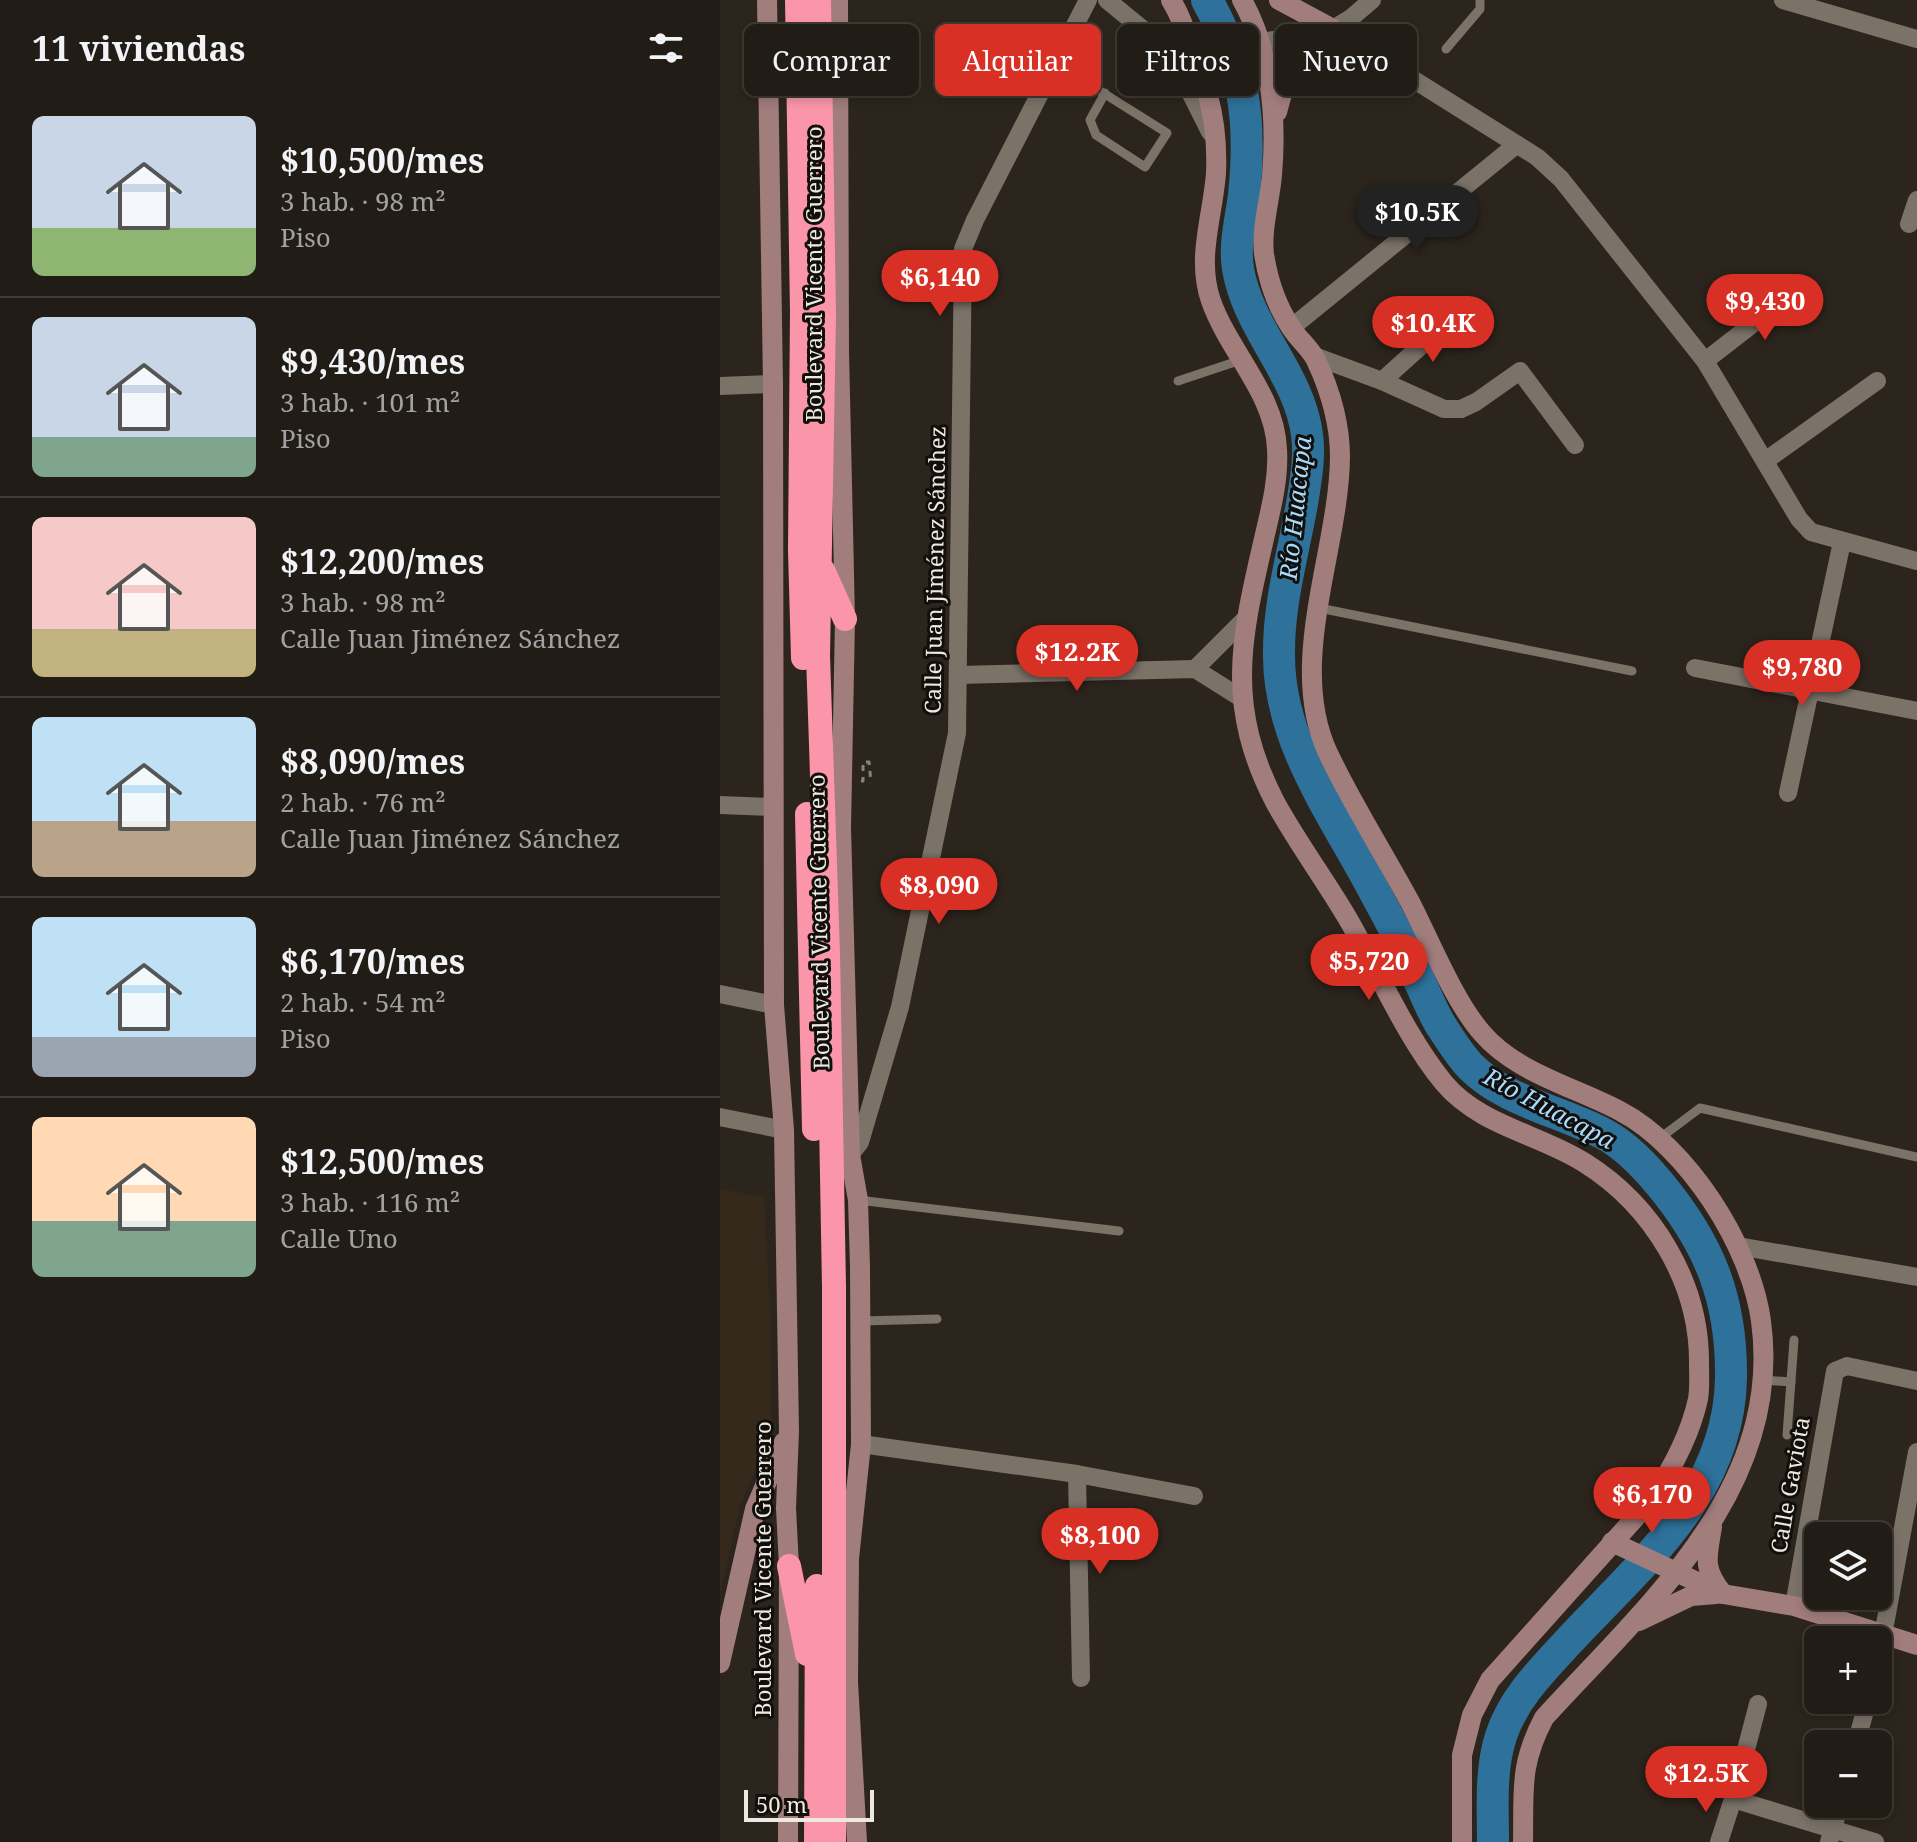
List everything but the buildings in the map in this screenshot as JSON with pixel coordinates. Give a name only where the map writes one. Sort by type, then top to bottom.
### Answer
[{"type":"highway","name":"Boulevard Vicente Guerrero","points":[[797,0],[802,311],[800,550],[818,1289],[816,1842]]},
{"type":"highway","name":"Boulevard Vicente Guerrero","points":[[819,0],[824,315],[818,656],[828,953],[834,1287],[834,1842]]},
{"type":"highway","points":[[821,565],[845,619]]},
{"type":"highway","points":[[833,1466],[849,1559]]},
{"type":"highway","points":[[789,1566],[816,1699]]},
{"type":"main road","name":"Boulevard Vicente Guerrero","points":[[767,0],[773,384],[774,1005],[784,1130],[789,1431],[786,1508],[789,1566],[788,1842]]},
{"type":"main road","name":"Boulevard Vicente Guerrero","points":[[838,0],[839,351],[845,619],[841,828],[850,1155],[858,1200],[861,1321],[861,1444],[849,1559],[848,1682],[857,1842]]},
{"type":"main road","points":[[1171,0],[1185,24]]},
{"type":"main road","points":[[1242,0],[1250,24]]},
{"type":"main road","points":[[1279,0],[1324,24]]},
{"type":"main road","points":[[1259,57],[1274,123]]},
{"type":"main road","points":[[1208,96],[1216,145],[1216,178],[1204,249],[1210,300],[1271,417],[1277,445],[1277,478],[1240,655],[1241,698],[1248,738],[1275,801],[1347,917],[1425,1057],[1446,1086],[1473,1109],[1581,1160],[1619,1187],[1643,1213],[1669,1252],[1691,1299],[1699,1348],[1699,1395],[1687,1435],[1669,1474],[1616,1543],[1490,1680],[1472,1715],[1462,1755],[1462,1842]]},
{"type":"main road","points":[[1281,96],[1274,123],[1263,250],[1276,299],[1291,328],[1314,356],[1338,424],[1340,458],[1312,675],[1315,715],[1326,749],[1387,858],[1465,1009],[1483,1035],[1508,1056],[1626,1114],[1660,1138],[1719,1208],[1738,1246],[1761,1320],[1762,1380],[1745,1463],[1712,1524],[1670,1569],[1625,1629],[1544,1718],[1530,1744],[1525,1765],[1523,1842]]},
{"type":"main road","points":[[720,1663],[755,1509],[789,1431]]},
{"type":"main road","points":[[755,1509],[766,1503],[786,1508]]},
{"type":"main road","points":[[1712,1524],[1707,1565],[1710,1579],[1723,1594]]},
{"type":"main road","points":[[1616,1543],[1723,1594]]},
{"type":"main road","points":[[1625,1629],[1691,1596],[1723,1594],[1794,1606],[1855,1626]]},
{"type":"main road","points":[[1892,1638],[1917,1645]]},
{"type":"street","name":"Calle Juan Jiménez Sánchez","points":[[1076,24],[1088,0]]},
{"type":"street","points":[[1107,0],[1136,24]]},
{"type":"street","points":[[1341,24],[1372,0]]},
{"type":"street","points":[[1783,0],[1917,39]]},
{"type":"street","points":[[1417,82],[1537,157],[1561,179],[1705,361],[1799,519],[1811,532],[1917,561]]},
{"type":"street","name":"Calle Juan Jiménez Sánchez","points":[[850,1155],[860,1142],[900,1007],[957,733],[963,249],[1040,96]]},
{"type":"street","points":[[1194,96],[1216,145]]},
{"type":"street","points":[[1291,328],[1516,145]]},
{"type":"street","points":[[1909,224],[1917,200]]},
{"type":"street","points":[[1705,361],[1798,289]]},
{"type":"street","points":[[1382,381],[1455,315]]},
{"type":"street","points":[[1314,356],[1382,381],[1444,409],[1461,409],[1476,402],[1520,371],[1575,445]]},
{"type":"street","points":[[1765,461],[1877,381]]},
{"type":"street","points":[[720,386],[773,384]]},
{"type":"street","points":[[1788,793],[1842,542]]},
{"type":"street","points":[[1195,669],[1247,617]]},
{"type":"street","points":[[1695,668],[1917,711]]},
{"type":"street","points":[[958,675],[1195,669],[1241,698]]},
{"type":"street","points":[[720,805],[772,807]]},
{"type":"street","points":[[720,994],[774,1005]]},
{"type":"street","points":[[720,1117],[784,1130]]},
{"type":"street","points":[[1738,1246],[1917,1277]]},
{"type":"street","name":"Calle Gaviota","points":[[1794,1606],[1835,1371],[1847,1366],[1917,1381]]},
{"type":"street","points":[[861,1444],[1077,1474],[1194,1496]]},
{"type":"street","points":[[1885,1626],[1917,1452]]},
{"type":"street","points":[[1077,1474],[1081,1678]]},
{"type":"street","points":[[1719,1842],[1758,1704]]},
{"type":"street","points":[[1733,1799],[1832,1835],[1875,1842]]},
{"type":"lane","points":[[1446,49],[1480,9],[1480,0]]},
{"type":"lane","points":[[1101,91],[1105,93],[1167,133],[1145,167],[1096,135],[1090,120],[1105,93]]},
{"type":"lane","points":[[1178,381],[1241,360]]},
{"type":"lane","points":[[1319,608],[1632,671]]},
{"type":"lane","points":[[1660,1138],[1700,1108],[1917,1157]]},
{"type":"lane","points":[[858,1200],[1119,1231]]},
{"type":"lane","points":[[861,1321],[937,1319]]},
{"type":"lane","points":[[1787,1435],[1794,1340]]},
{"type":"lane","points":[[1762,1380],[1791,1382]]},
{"type":"path","points":[[863,781],[863,762],[869,762],[871,783]]},
{"type":"shaded area","points":[[720,1189],[764,1197],[771,1331],[771,1437],[740,1505],[720,1594]]},
{"type":"waterway","name":"Río Huacapa","points":[[1207,0],[1230,48],[1246,118],[1246,168],[1237,241],[1238,269],[1252,312],[1295,392],[1307,435],[1305,483],[1279,636],[1282,689],[1300,752],[1394,928],[1437,1018],[1459,1052],[1471,1067],[1500,1089],[1604,1134],[1640,1162],[1676,1205],[1704,1250],[1722,1297],[1727,1323],[1731,1378],[1726,1419],[1715,1457],[1698,1492],[1676,1524],[1539,1674],[1506,1722],[1495,1762],[1493,1842]]}]
